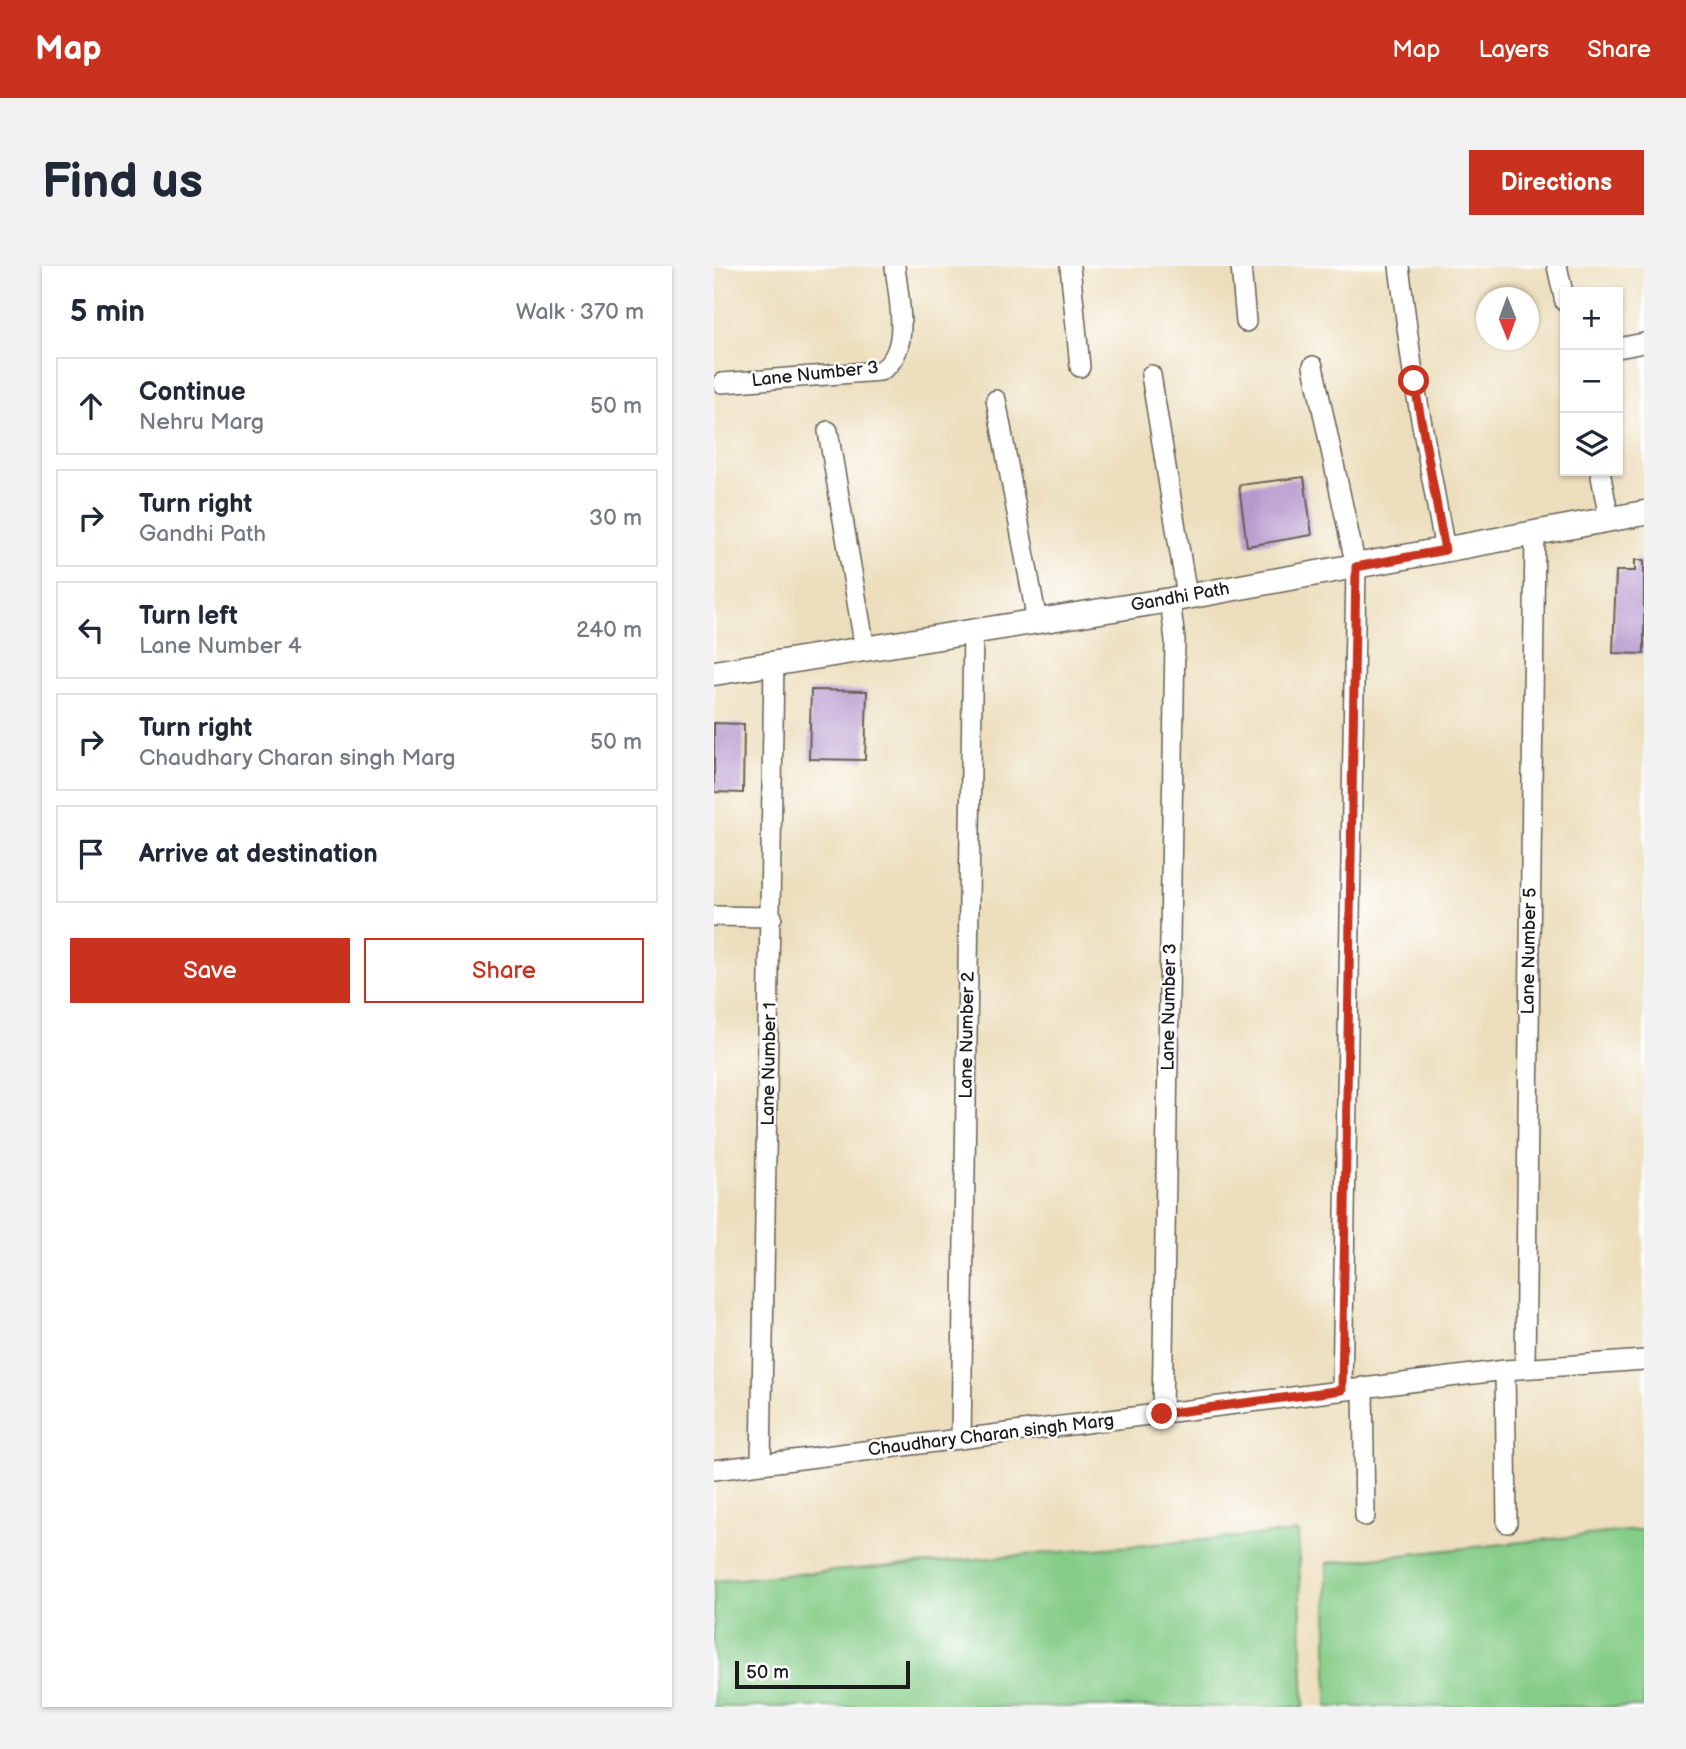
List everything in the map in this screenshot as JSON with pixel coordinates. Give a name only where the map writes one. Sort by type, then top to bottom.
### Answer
[{"type":"street","name":"Lane Number 3","points":[[722,383],[880,371],[890,366],[901,341],[895,266]]},
{"type":"street","points":[[1070,266],[1080,368]]},
{"type":"street","points":[[1241,266],[1246,322]]},
{"type":"street","points":[[1399,266],[1414,381],[1445,550]]},
{"type":"street","points":[[1557,266],[1562,287]]},
{"type":"street","points":[[1623,347],[1644,343]]},
{"type":"street","points":[[1312,366],[1356,567],[1342,1390]]},
{"type":"street","name":"Lane Number 3","points":[[1151,375],[1178,598],[1175,640],[1162,1414]]},
{"type":"street","points":[[996,400],[1037,621]]},
{"type":"street","points":[[828,431],[865,649]]},
{"type":"street","points":[[1601,476],[1609,519]]},
{"type":"street","name":"Gandhi Path","points":[[714,673],[1178,598],[1644,513]]},
{"type":"street","name":"Lane Number 5","points":[[1525,1368],[1535,533]]},
{"type":"street","name":"Lane Number 2","points":[[961,1439],[973,632]]},
{"type":"street","name":"Lane Number 1","points":[[761,1464],[772,917],[774,664]]},
{"type":"street","points":[[714,916],[772,917]]},
{"type":"street","name":"Chaudhary Charan singh Marg","points":[[714,1469],[1505,1370],[1644,1360]]},
{"type":"street","points":[[1505,1370],[1507,1523]]},
{"type":"street","points":[[1363,1387],[1365,1516]]},
{"type":"green space","points":[[1644,1529],[1644,1707],[1327,1707],[1327,1563]]},
{"type":"green space","points":[[1298,1532],[1304,1707],[714,1707],[714,1581]]},
{"type":"building","points":[[1304,477],[1312,535],[1247,546],[1239,485]]},
{"type":"building","points":[[1635,560],[1644,560],[1644,654],[1613,653],[1616,571],[1635,571]]},
{"type":"building","points":[[811,690],[867,691],[865,760],[809,759]]},
{"type":"building","points":[[714,723],[744,724],[743,793],[714,792]]},
{"type":"route","points":[[1162,1414],[1342,1390],[1356,567],[1445,550],[1414,381]]}]
